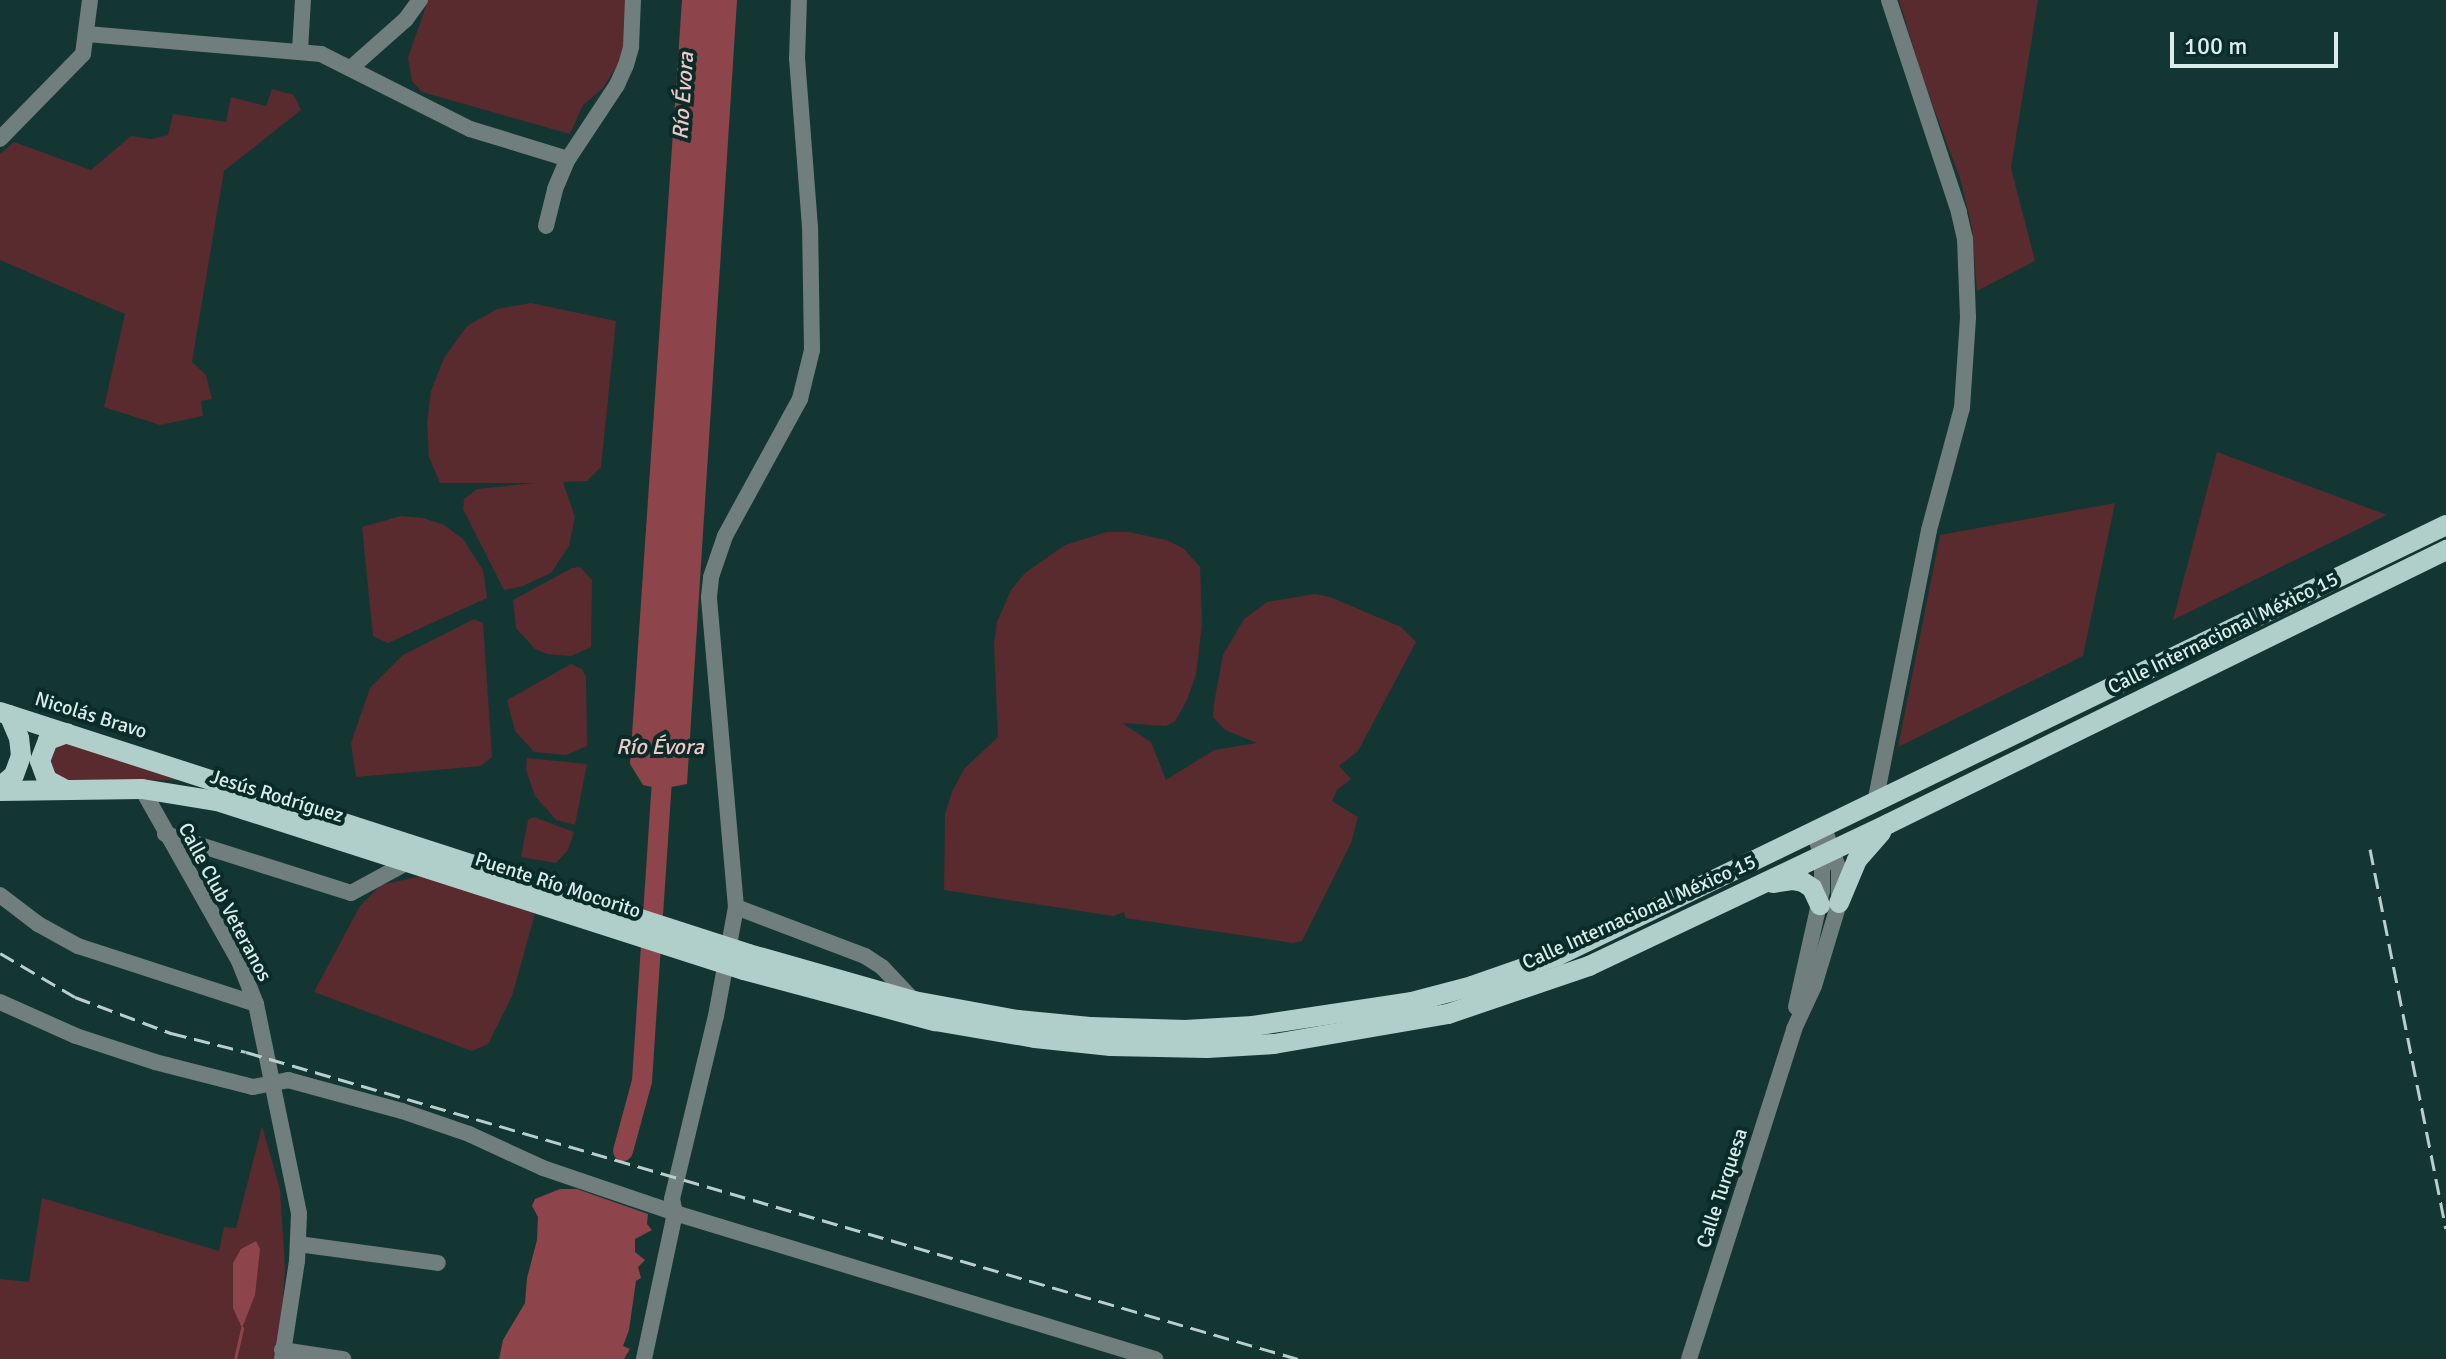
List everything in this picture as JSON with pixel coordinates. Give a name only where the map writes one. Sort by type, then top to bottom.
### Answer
[{"type":"main road","name":"Calle Internacional México 15","points":[[746,962],[914,1001],[1018,1020],[1122,1029],[1253,1026],[1358,1013],[1444,995],[1534,966],[1609,933],[2446,525]]},
{"type":"main road","name":"Calle Internacional México 15","points":[[746,962],[905,1014],[1013,1035],[1145,1047],[1239,1047],[1366,1030],[1483,1004],[1589,966],[1888,824],[2446,550]]},
{"type":"main road","points":[[0,789],[14,775],[21,756],[19,738],[5,713]]},
{"type":"main road","name":"Nicolás Bravo","points":[[5,713],[167,764],[360,838]]},
{"type":"main road","points":[[66,790],[47,780],[40,761],[48,740],[67,733]]},
{"type":"main road","name":"Jesús Rodríguez","points":[[0,789],[142,789],[182,794],[360,838]]},
{"type":"main road","points":[[1754,888],[1792,880],[1812,888],[1829,904],[1857,860],[1888,824]]},
{"type":"main road","name":"Puente Río Mocorito","points":[[360,838],[408,862],[746,962]]},
{"type":"main road","name":"Puente Río Mocorito","points":[[360,838],[746,962]]},
{"type":"street","points":[[0,139],[83,54],[90,0]]},
{"type":"street","points":[[300,50],[303,0]]},
{"type":"street","points":[[352,67],[406,19],[420,0]]},
{"type":"street","points":[[546,226],[555,189],[568,159],[617,85],[626,65],[633,29],[633,0]]},
{"type":"street","points":[[644,1359],[675,1213],[672,1199],[716,1016],[736,907],[709,597],[717,556],[725,536],[800,399],[812,350],[811,241],[797,59],[799,0]]},
{"type":"street","points":[[1875,803],[1929,530],[1962,408],[1968,317],[1965,239],[1959,212],[1889,0]]},
{"type":"street","points":[[87,34],[321,54],[470,129],[568,159]]},
{"type":"street","name":"Calle Club Veteranos","points":[[142,789],[239,961],[256,1004],[270,1065],[270,1084],[297,1199],[298,1244],[282,1354]]},
{"type":"street","name":"Calle Turquesa","points":[[1689,1359],[1794,1029],[1829,904],[1828,853],[1819,830]]},
{"type":"street","points":[[165,834],[351,893],[408,862]]},
{"type":"street","points":[[0,895],[38,924],[78,946],[256,1004]]},
{"type":"street","points":[[736,907],[865,956],[882,967],[914,1001]]},
{"type":"street","points":[[0,1002],[76,1036],[155,1062],[253,1087],[288,1080],[402,1111],[469,1134],[543,1168],[675,1213],[1155,1359]]},
{"type":"street","points":[[298,1244],[438,1263]]},
{"type":"street","points":[[282,1354],[343,1359]]},
{"type":"shaded area","points":[[428,0],[626,0],[627,38],[618,64],[603,88],[583,105],[570,134],[422,92],[412,81],[408,58]]},
{"type":"shaded area","points":[[1899,0],[2038,0],[2011,168],[2035,261],[1977,291],[1972,228],[1961,181],[1923,79]]},
{"type":"shaded area","points":[[272,89],[294,95],[301,110],[224,171],[192,362],[206,375],[212,399],[201,401],[203,416],[160,425],[104,407],[125,314],[0,260],[0,154],[14,142],[91,170],[131,136],[151,139],[168,135],[173,114],[226,122],[231,97],[266,106]]},
{"type":"shaded area","points":[[531,303],[616,321],[601,467],[587,481],[563,482],[575,517],[569,546],[551,573],[523,586],[504,590],[463,509],[464,499],[477,489],[536,483],[440,483],[429,457],[427,424],[431,391],[444,358],[467,326],[497,309]]},
{"type":"shaded area","points":[[2217,452],[2387,515],[2173,620]]},
{"type":"shaded area","points":[[2115,503],[2083,656],[1898,747],[1940,535]]},
{"type":"shaded area","points":[[401,516],[423,518],[444,525],[463,539],[483,570],[487,598],[388,643],[373,636],[362,527]]},
{"type":"shaded area","points":[[1107,532],[1129,532],[1166,540],[1183,548],[1200,567],[1202,624],[1196,675],[1186,702],[1175,721],[1166,726],[1122,723],[1151,742],[1166,780],[1214,750],[1257,743],[1225,730],[1213,717],[1223,655],[1244,619],[1267,602],[1315,594],[1330,597],[1401,627],[1416,642],[1358,751],[1339,766],[1351,779],[1337,790],[1332,801],[1358,817],[1351,843],[1302,941],[1293,943],[1126,918],[1124,912],[1113,916],[944,890],[945,814],[952,792],[964,769],[998,737],[994,643],[997,622],[1011,590],[1025,573],[1065,545]]},
{"type":"shaded area","points":[[580,567],[592,580],[591,647],[571,656],[547,654],[535,649],[516,628],[513,600],[572,568]]},
{"type":"shaded area","points":[[474,619],[483,623],[492,757],[481,766],[356,777],[351,743],[370,688],[403,655]]},
{"type":"shaded area","points":[[571,664],[582,669],[586,677],[587,746],[566,755],[534,752],[515,731],[507,700]]},
{"type":"shaded area","points":[[63,741],[193,780],[58,781],[47,758]]},
{"type":"shaded area","points":[[527,758],[587,764],[575,825],[556,820],[535,796],[526,770]]},
{"type":"shaded area","points":[[534,817],[574,832],[568,850],[556,863],[521,857],[528,820]]},
{"type":"shaded area","points":[[425,875],[447,879],[535,914],[512,996],[488,1044],[472,1051],[314,992],[360,906],[381,885]]},
{"type":"shaded area","points":[[262,1126],[280,1189],[285,1268],[279,1359],[0,1359],[0,1279],[29,1282],[42,1198],[219,1251],[224,1227],[236,1228]]},
{"type":"water","name":"Río Évora","points":[[682,0],[737,0],[687,784],[661,789],[643,785],[630,764]]},
{"type":"water","points":[[560,1189],[577,1189],[648,1214],[647,1224],[652,1230],[635,1239],[635,1252],[645,1260],[638,1267],[641,1278],[636,1281],[629,1330],[623,1346],[630,1349],[624,1359],[499,1359],[503,1340],[525,1303],[527,1278],[537,1240],[538,1217],[532,1206],[535,1199]]},
{"type":"water","points":[[256,1241],[260,1249],[255,1295],[242,1328],[233,1308],[233,1263],[241,1249]]},
{"type":"waterway","name":"Río Évora","points":[[623,1151],[642,1081],[663,762]]},
{"type":"waterway","points":[[235,1359],[242,1328]]},
{"type":"railway","points":[[2370,849],[2446,1228]]},
{"type":"railway","points":[[0,953],[75,997],[171,1033],[246,1052],[1298,1359]]}]
